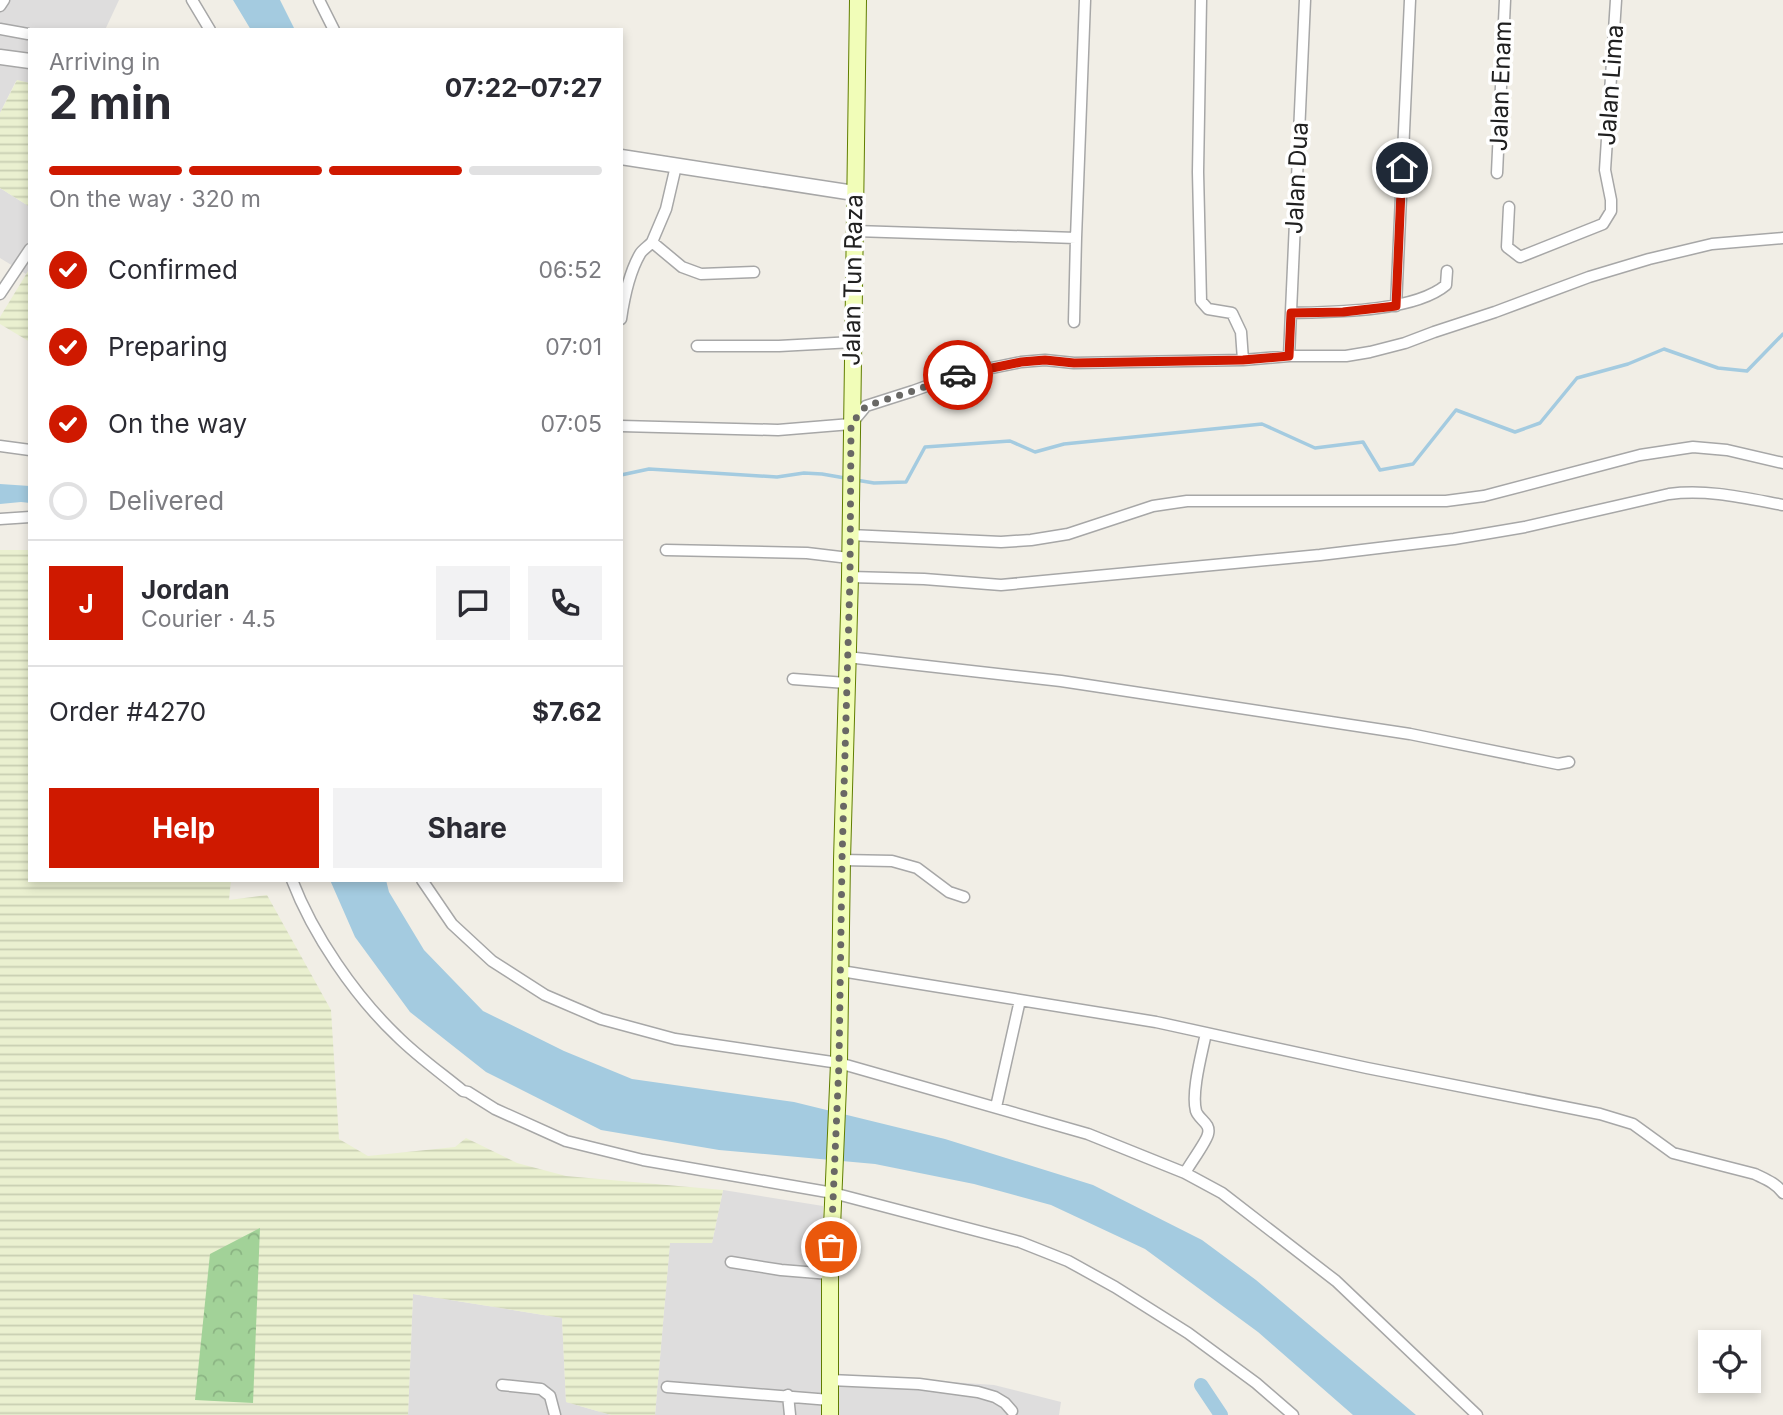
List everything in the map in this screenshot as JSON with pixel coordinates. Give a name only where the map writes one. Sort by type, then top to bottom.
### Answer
[{"type":"main road","name":"Jalan Tun Raza","points":[[830,1407],[830,1274],[838,1105],[850,577],[858,0]]},
{"type":"street","points":[[0,6],[4,0]]},
{"type":"street","points":[[192,0],[209,28]]},
{"type":"street","points":[[319,0],[333,28]]},
{"type":"street","points":[[1074,322],[1085,0]]},
{"type":"street","points":[[1201,0],[1198,172],[1201,301],[1208,309],[1232,313],[1241,332],[1243,360]]},
{"type":"street","name":"Jalan Dua","points":[[1289,356],[1305,0]]},
{"type":"street","points":[[1396,306],[1410,0]]},
{"type":"street","name":"Jalan Enam","points":[[1497,173],[1504,0]]},
{"type":"street","name":"Jalan Lima","points":[[1509,207],[1507,247],[1520,257],[1603,224],[1611,211],[1605,170],[1616,0]]},
{"type":"street","points":[[0,29],[28,34]]},
{"type":"street","points":[[0,57],[28,61]]},
{"type":"street","points":[[623,158],[855,193]]},
{"type":"street","points":[[623,304],[641,253],[652,242],[666,209],[676,166]]},
{"type":"street","points":[[855,231],[1076,238]]},
{"type":"street","points":[[623,426],[778,430],[851,424],[866,406],[957,375],[1021,362],[1346,356],[1405,343],[1588,277],[1649,258],[1712,244],[1783,238]]},
{"type":"street","points":[[652,242],[682,267],[701,274],[754,272]]},
{"type":"street","points":[[0,294],[28,252]]},
{"type":"street","points":[[1291,313],[1343,312],[1396,306],[1439,291],[1446,285],[1447,271]]},
{"type":"street","points":[[697,346],[779,346],[853,342]]},
{"type":"street","points":[[0,446],[28,450]]},
{"type":"street","points":[[850,535],[1000,542],[1068,534],[1153,506],[1187,501],[1446,501],[1496,493],[1640,455],[1693,447],[1727,450],[1783,463]]},
{"type":"street","points":[[850,577],[1000,585],[1320,555],[1502,531],[1689,491],[1720,493],[1783,505]]},
{"type":"street","points":[[0,519],[28,517]]},
{"type":"street","points":[[666,550],[807,553],[849,558]]},
{"type":"street","points":[[847,657],[1061,681],[1410,734],[1558,764],[1569,762]]},
{"type":"street","points":[[793,680],[846,683]]},
{"type":"street","points":[[842,860],[892,862],[917,868],[948,892],[964,897]]},
{"type":"street","points":[[293,882],[317,932],[357,993],[397,1036],[423,1058],[463,1091],[495,1109],[566,1142],[643,1160],[833,1190],[1020,1242],[1068,1261],[1188,1333],[1256,1383],[1293,1415]]},
{"type":"street","points":[[423,882],[452,924],[508,973],[545,995],[601,1019],[675,1039],[839,1063],[1088,1134],[1185,1173],[1223,1194],[1336,1281],[1477,1415]]},
{"type":"street","points":[[841,971],[1156,1022],[1367,1068],[1600,1114],[1633,1124],[1673,1153],[1755,1174],[1782,1188]]},
{"type":"street","points":[[996,1107],[1020,1000]]},
{"type":"street","points":[[1185,1173],[1208,1134],[1207,1125],[1196,1114],[1195,1099],[1206,1033]]},
{"type":"street","points":[[731,1262],[830,1274]]},
{"type":"street","points":[[830,1380],[953,1388],[995,1397],[1012,1411]]},
{"type":"street","points":[[502,1385],[541,1389],[550,1396],[555,1415]]},
{"type":"street","points":[[667,1387],[788,1395],[830,1407]]},
{"type":"street","points":[[788,1395],[790,1415]]},
{"type":"shaded area","points":[[0,0],[119,0],[106,28],[28,28],[28,83],[16,81],[0,113]]},
{"type":"shaded area","points":[[0,188],[28,206],[28,271],[26,274],[0,258]]},
{"type":"shaded area","points":[[723,1190],[823,1206],[822,1373],[994,1385],[1061,1402],[1059,1415],[655,1415],[670,1242],[712,1243]]},
{"type":"shaded area","points":[[413,1294],[562,1318],[566,1402],[611,1415],[408,1415]]},
{"type":"green space","points":[[17,80],[28,83],[28,206],[0,188],[0,113]]},
{"type":"green space","points":[[28,271],[28,341],[0,324],[0,317]]},
{"type":"green space","points":[[0,550],[28,550],[28,882],[231,882],[229,900],[267,895],[331,1010],[339,1139],[368,1156],[455,1147],[466,1138],[517,1163],[566,1176],[723,1190],[712,1243],[670,1243],[655,1415],[611,1415],[566,1402],[562,1318],[413,1294],[408,1415],[0,1415]]},
{"type":"green space","points":[[260,1228],[253,1403],[195,1400],[210,1254]]},
{"type":"water","points":[[233,0],[280,0],[294,28],[250,28]]},
{"type":"water","points":[[0,484],[28,486],[28,503],[0,504]]},
{"type":"water","points":[[331,882],[386,882],[389,892],[424,950],[483,1011],[564,1051],[632,1079],[794,1102],[945,1139],[1093,1185],[1202,1240],[1256,1280],[1416,1415],[1353,1415],[1258,1332],[1145,1249],[1051,1205],[974,1184],[875,1164],[719,1150],[601,1130],[486,1072],[410,1012],[355,937]]},
{"type":"waterway","points":[[856,480],[874,483],[906,482],[925,447],[1010,441],[1035,452],[1064,444],[1262,424],[1315,448],[1363,442],[1380,470],[1413,464],[1456,410],[1515,432],[1540,423],[1577,378],[1628,364],[1664,349],[1718,368],[1747,371],[1783,334]]},
{"type":"waterway","points":[[623,475],[649,469],[777,477],[804,473],[845,478]]},
{"type":"waterway","points":[[1201,1385],[1221,1415]]},
{"type":"way so far","points":[[831,1247],[839,1063],[851,424],[866,406],[958,375]]},
{"type":"route","points":[[958,375],[1021,362],[1045,360],[1074,363],[1243,360],[1289,356],[1291,313],[1343,312],[1396,306],[1402,168]]}]
